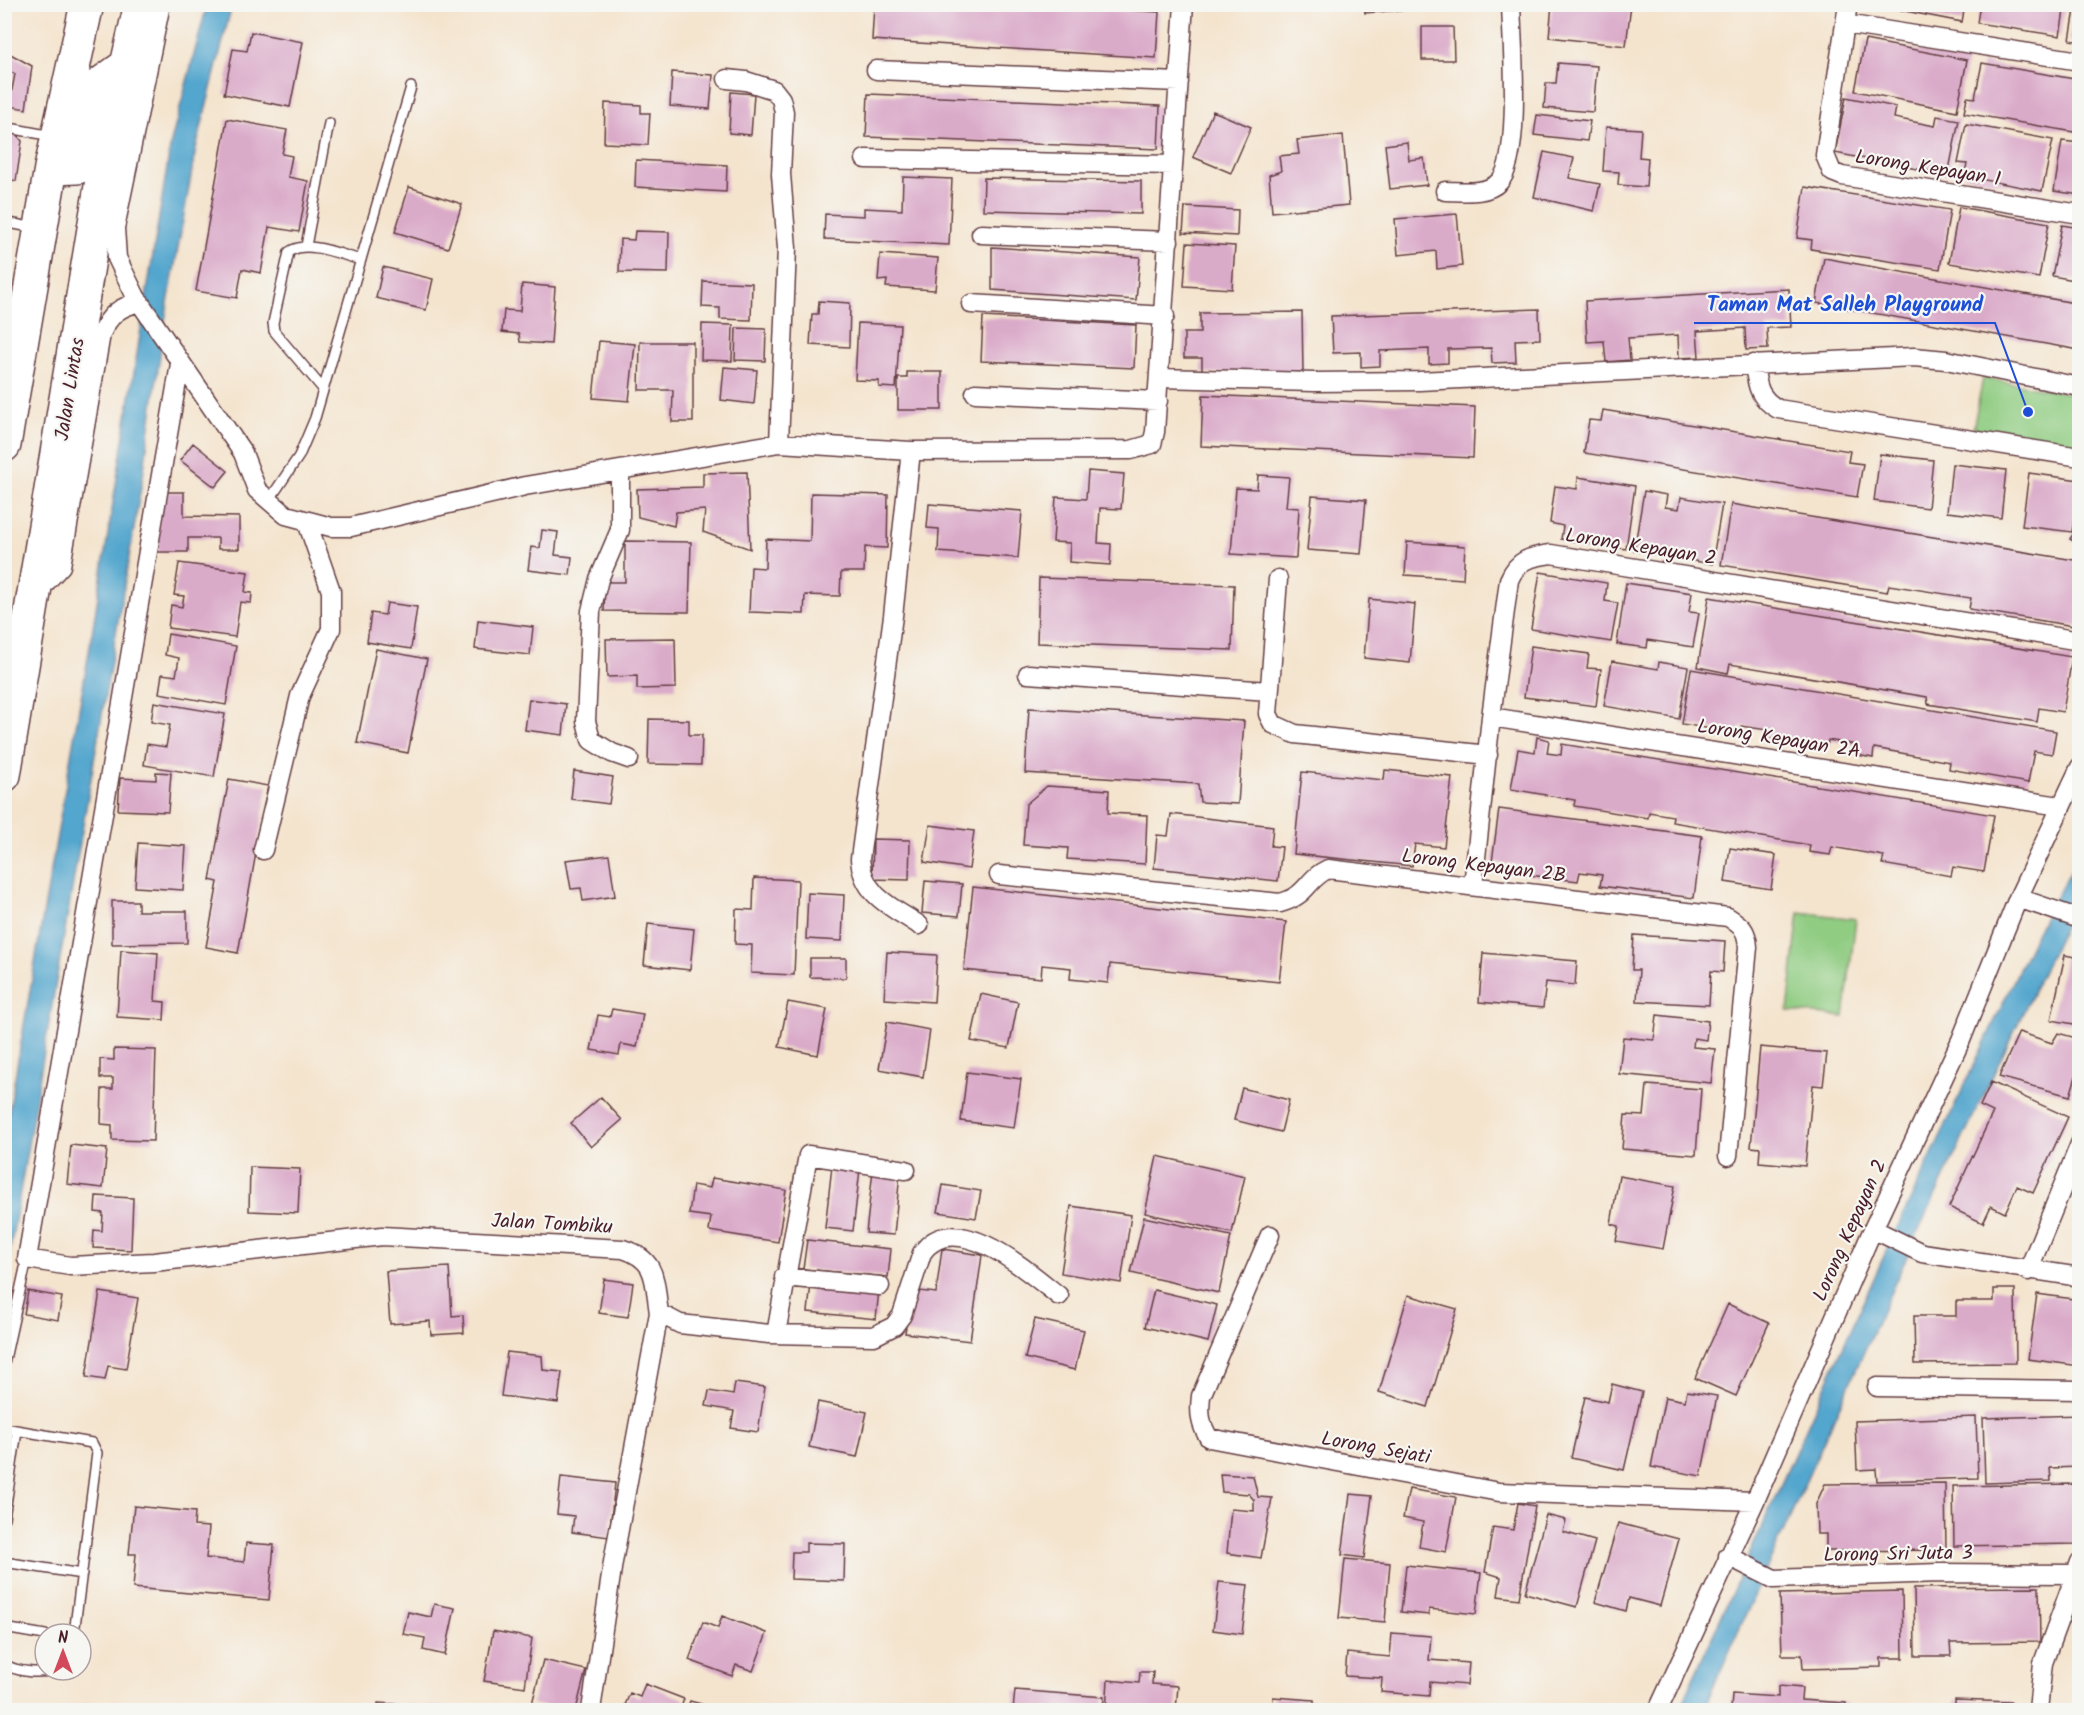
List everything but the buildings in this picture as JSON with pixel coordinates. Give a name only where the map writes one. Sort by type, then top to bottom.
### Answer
[{"type":"highway","points":[[4,445],[19,318],[87,4]]},
{"type":"highway","name":"Jalan Lintas","points":[[4,775],[36,592],[105,162],[141,4]]},
{"type":"highway","points":[[51,168],[77,166],[84,157],[98,86],[126,66]]},
{"type":"street","points":[[161,4],[116,228],[117,258],[140,302],[167,344],[243,453],[256,490],[268,502],[286,514],[307,522],[351,527],[488,493],[779,443],[911,451],[1131,450],[1152,444],[1165,316],[1184,4]]},
{"type":"street","points":[[1445,191],[1477,191],[1489,188],[1499,182],[1508,167],[1512,151],[1511,4]]},
{"type":"street","name":"Lorong Kepayan 1","points":[[1848,4],[1826,155],[1832,172],[2079,214]]},
{"type":"street","points":[[1845,24],[2079,61]]},
{"type":"street","points":[[876,70],[1179,82]]},
{"type":"street","points":[[727,79],[746,81],[774,90],[781,99],[784,112],[781,174],[787,248],[779,443]]},
{"type":"street","points":[[865,159],[1173,165]]},
{"type":"street","points":[[981,234],[1169,241]]},
{"type":"street","points":[[36,592],[61,566],[101,334],[109,317],[119,308],[140,302]]},
{"type":"street","points":[[971,304],[1165,316]]},
{"type":"street","points":[[1159,378],[1314,382],[1419,381],[1914,357],[1946,360],[2079,387]]},
{"type":"street","points":[[27,1259],[180,364]]},
{"type":"street","points":[[1754,364],[1758,391],[1765,402],[1778,409],[2079,457]]},
{"type":"street","points":[[975,393],[1158,401]]},
{"type":"street","points":[[911,451],[893,616],[860,859],[861,876],[867,888],[919,925]]},
{"type":"street","points":[[620,470],[620,530],[599,579],[591,611],[586,721],[591,740],[612,753],[629,759]]},
{"type":"street","points":[[263,850],[300,696],[331,629],[331,591],[307,522]]},
{"type":"street","name":"Lorong Kepayan 2","points":[[1473,886],[1491,717],[1509,580],[1515,567],[1524,559],[1551,554],[2079,641]]},
{"type":"street","points":[[1278,579],[1268,714],[1273,724],[1288,732],[1488,755]]},
{"type":"street","points":[[1028,674],[1269,691]]},
{"type":"street","name":"Lorong Kepayan 2A","points":[[1491,717],[2060,806]]},
{"type":"street","name":"Lorong Kepayan 2","points":[[1658,1710],[1734,1559],[1755,1500],[1879,1233],[2023,899],[2060,806],[2079,767]]},
{"type":"street","name":"Lorong Kepayan 2B","points":[[999,875],[1280,903],[1299,896],[1317,874],[1328,869],[1728,917],[1742,925],[1747,934],[1748,947],[1728,1156]]},
{"type":"street","points":[[2023,899],[2079,919]]},
{"type":"street","points":[[2028,1271],[2079,1144]]},
{"type":"street","points":[[776,1334],[784,1277],[808,1155],[906,1170]]},
{"type":"street","points":[[1879,1233],[1922,1253],[2079,1277]]},
{"type":"street","points":[[659,1313],[680,1324],[776,1334],[874,1336],[884,1332],[902,1315],[922,1253],[927,1246],[961,1235],[989,1247],[1021,1266],[1059,1296]]},
{"type":"street","name":"Lorong Sejati","points":[[1270,1235],[1201,1396],[1199,1413],[1203,1428],[1209,1438],[1499,1492],[1755,1500]]},
{"type":"street","name":"Jalan Tombiku","points":[[27,1259],[70,1266],[154,1262],[382,1236],[623,1249],[635,1253],[649,1265],[654,1274],[659,1313],[613,1562],[591,1710]]},
{"type":"street","points":[[784,1277],[879,1286]]},
{"type":"street","points":[[1877,1388],[2079,1390]]},
{"type":"street","name":"Lorong Sri Juta 3","points":[[1734,1559],[1774,1578],[2077,1568]]},
{"type":"street","points":[[2038,1710],[2043,1663],[2077,1568]]},
{"type":"lane","points":[[268,502],[299,456],[315,418],[411,87]]},
{"type":"lane","points":[[306,246],[329,123]]},
{"type":"lane","points":[[4,127],[57,137]]},
{"type":"lane","points":[[4,222],[40,229]]},
{"type":"lane","points":[[323,390],[274,331],[273,323],[289,252],[296,247],[306,246],[362,260]]},
{"type":"lane","points":[[4,1365],[27,1259]]},
{"type":"lane","points":[[4,1428],[92,1443],[95,1447],[97,1454],[76,1622]]},
{"type":"lane","points":[[4,1518],[17,1431]]},
{"type":"lane","points":[[4,1562],[82,1574]]},
{"type":"lane","points":[[4,1628],[33,1633]]},
{"type":"lane","points":[[4,1664],[11,1668],[33,1671]]},
{"type":"green space","points":[[1983,378],[2079,395],[2079,449],[1973,429]]},
{"type":"green space","points":[[1799,912],[1856,919],[1844,1017],[1788,1011]]},
{"type":"water","points":[[207,5],[232,5],[196,148],[165,320],[143,476],[5,1279],[5,1134],[90,646],[171,142]]},
{"type":"water","points":[[2079,856],[2079,896],[1917,1234],[1703,1710],[1679,1710],[1883,1258],[2037,931]]},
{"type":"place","name":"Taman Mat Salleh Playground","points":[[2028,412]]}]
